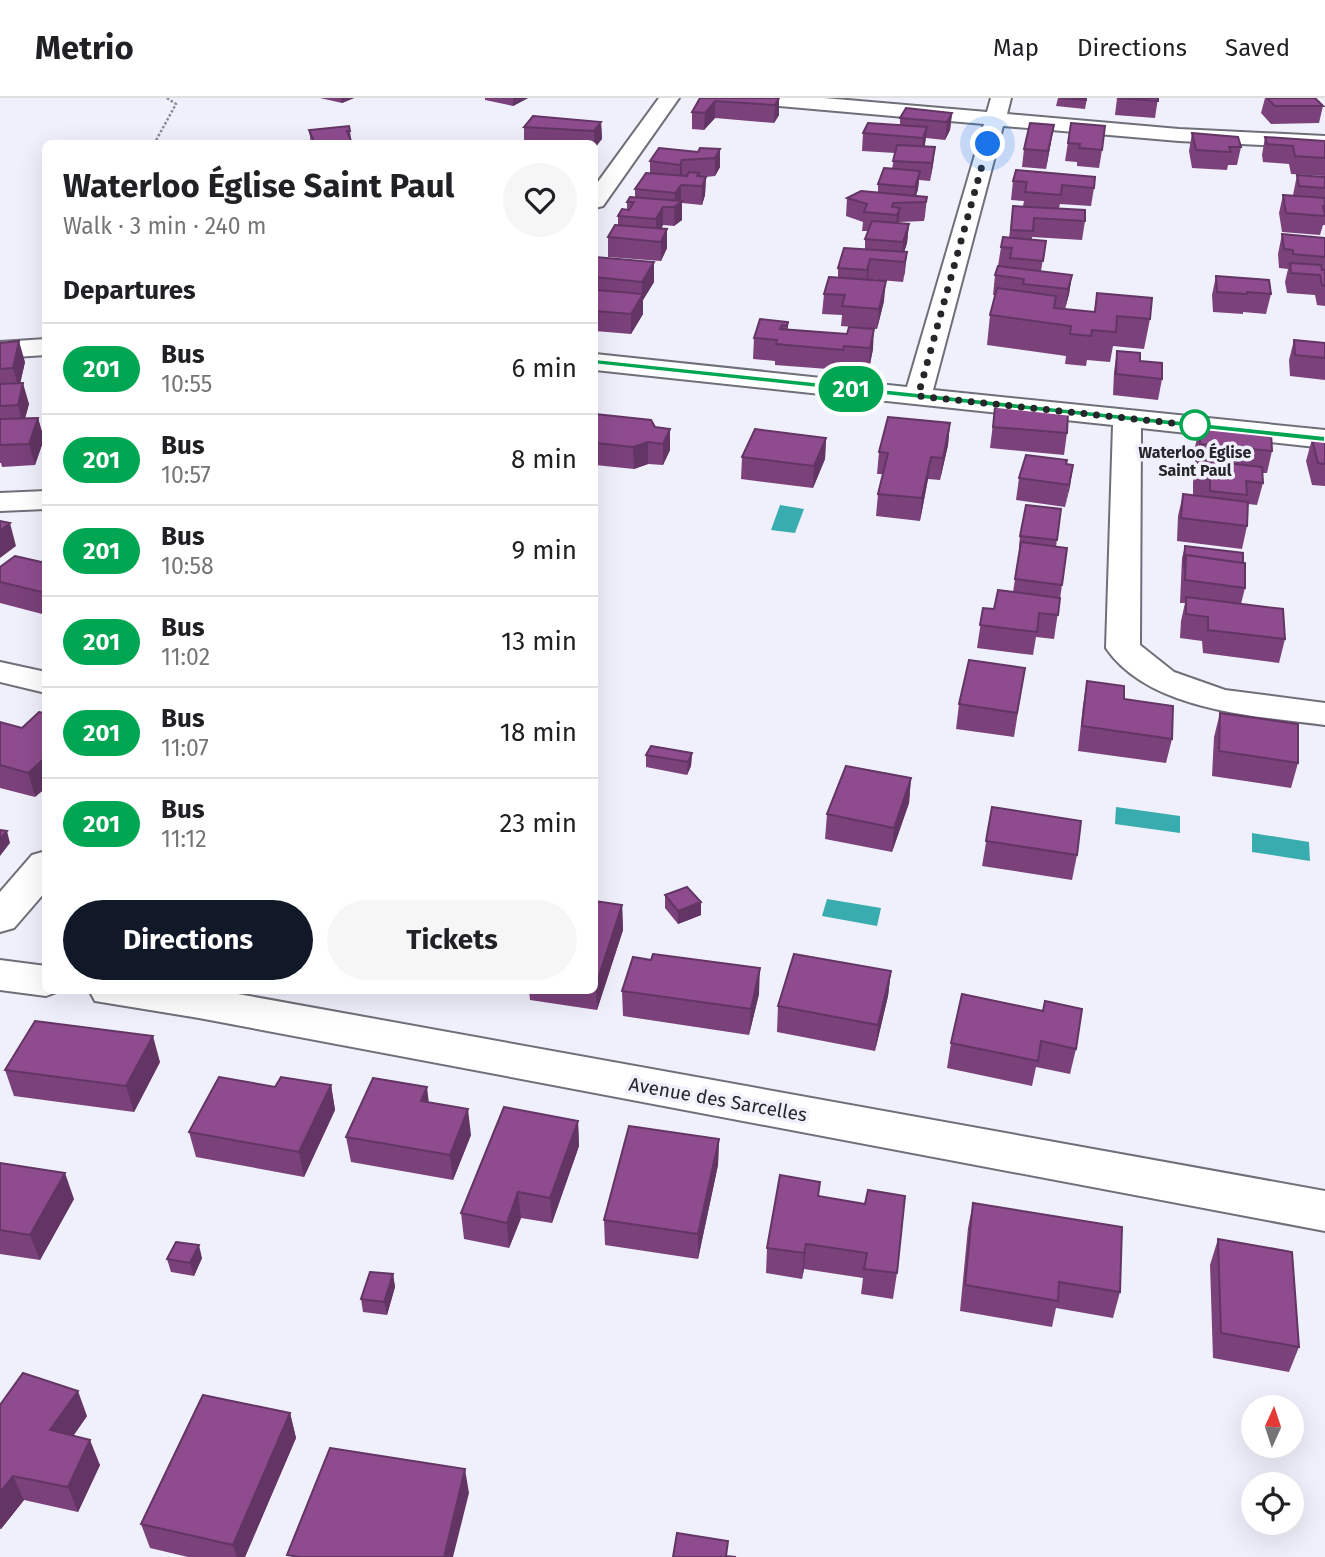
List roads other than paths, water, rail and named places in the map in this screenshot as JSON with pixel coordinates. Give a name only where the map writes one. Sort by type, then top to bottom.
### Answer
[{"type":"street","points":[[598,197],[668,98]]},
{"type":"street","points":[[757,98],[819,103],[998,108],[1178,135],[1325,142]]},
{"type":"street","points":[[918,396],[998,108]]},
{"type":"street","points":[[0,350],[42,347]]},
{"type":"street","points":[[598,362],[1325,439]]},
{"type":"street","points":[[1127,418],[1124,648],[1162,679],[1219,700],[1325,714]]},
{"type":"street","points":[[0,502],[42,500]]},
{"type":"street","points":[[0,672],[42,682]]},
{"type":"street","points":[[0,918],[42,869]]},
{"type":"street","points":[[0,975],[42,980]]},
{"type":"street","name":"Avenue des Sarcelles","points":[[137,994],[1325,1211]]},
{"type":"water","points":[[780,505],[804,509],[795,533],[771,530]]},
{"type":"water","points":[[1116,807],[1180,816],[1180,833],[1115,824]]},
{"type":"water","points":[[1252,833],[1309,842],[1310,861],[1252,852]]},
{"type":"water","points":[[827,899],[881,908],[877,926],[822,916]]},
{"type":"place","name":"Waterloo Église Saint Paul","points":[[1195,425]]}]
